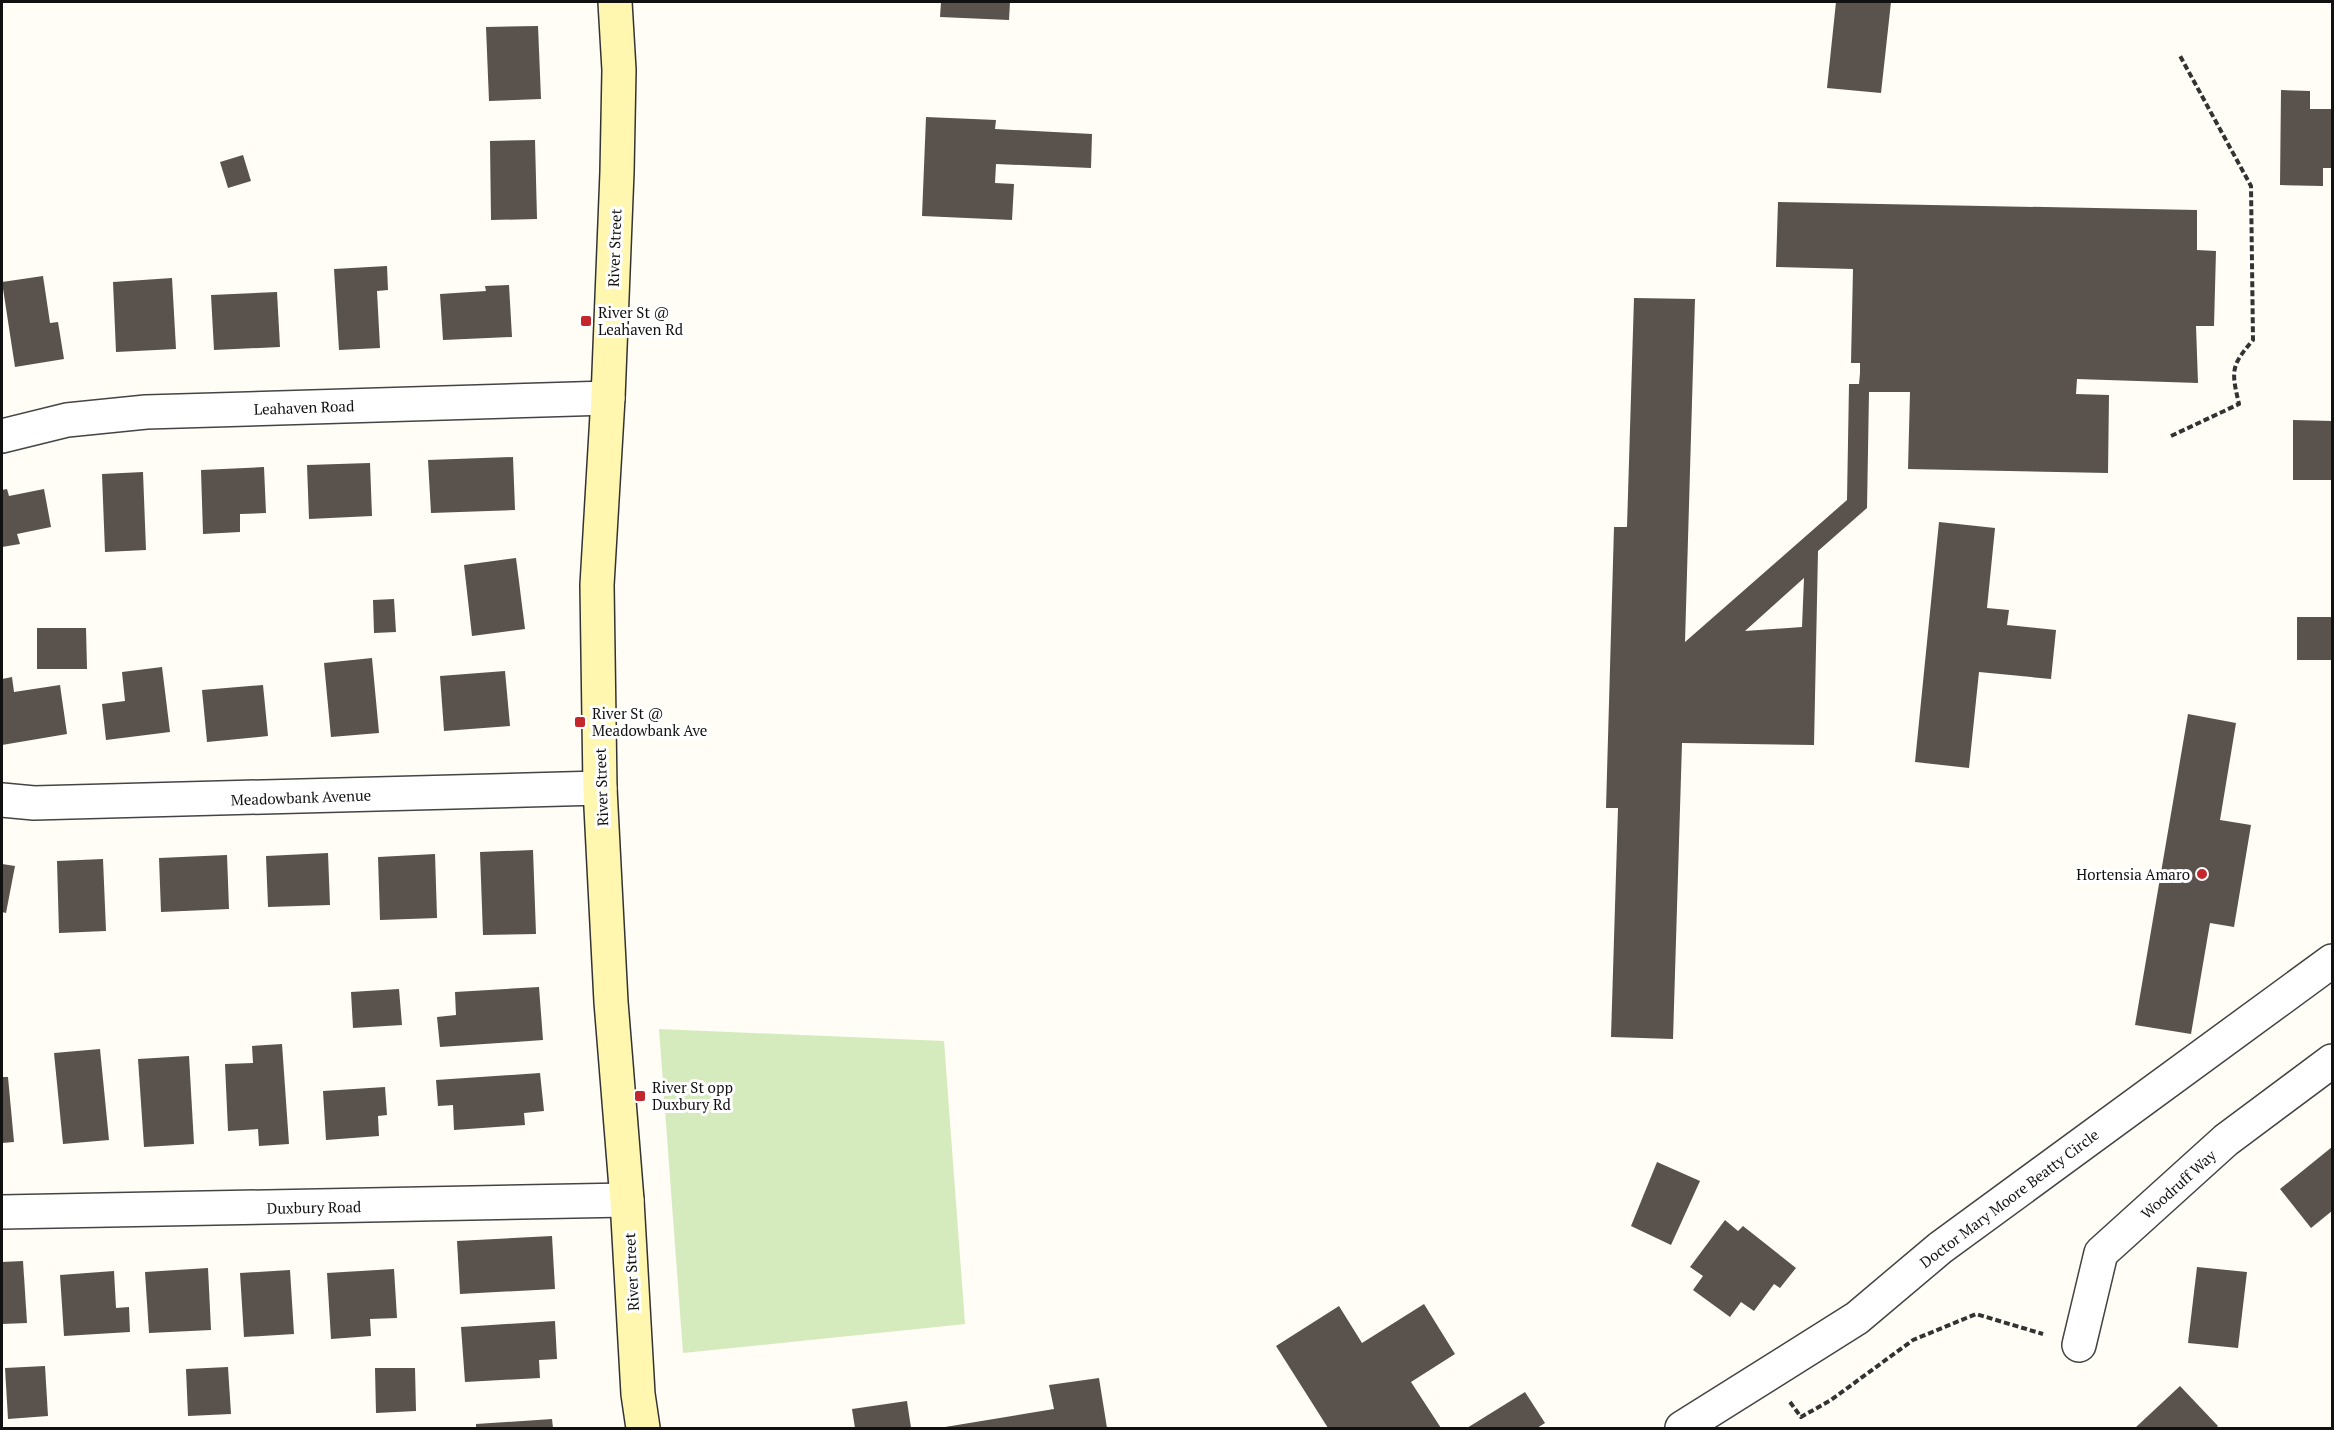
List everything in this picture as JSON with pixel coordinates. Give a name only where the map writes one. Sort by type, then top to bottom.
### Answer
[{"type":"main road","name":"River Street","points":[[615,2],[619,118],[608,398],[597,585],[600,788],[610,1002],[627,1200],[638,1394],[643,1428]]},
{"type":"street","name":"Leahaven Road","points":[[2,436],[67,420],[146,412],[608,398]]},
{"type":"street","name":"Meadowbank Avenue","points":[[2,800],[34,803],[234,800],[600,788]]},
{"type":"street","name":"Doctor Mary Moore Beatty Circle","points":[[1682,1428],[1857,1318],[1940,1248],[2332,961]]},
{"type":"street","name":"Woodruff Way","points":[[2079,1345],[2101,1253],[2226,1140],[2332,1061]]},
{"type":"street","name":"Duxbury Road","points":[[2,1212],[627,1200]]},
{"type":"path","points":[[2171,436],[2239,404],[2235,386],[2235,362],[2253,340],[2251,186],[2179,54]]},
{"type":"path","points":[[1787,1362],[1790,1402],[1801,1417],[1831,1400],[1913,1340],[1976,1314],[2079,1345]]},
{"type":"green space","points":[[659,1029],[944,1041],[965,1324],[683,1353]]},
{"type":"building","points":[[941,2],[1010,2],[1009,20],[940,17]]},
{"type":"building","points":[[1836,2],[1891,2],[1881,93],[1827,88]]},
{"type":"building","points":[[538,26],[541,99],[489,101],[486,27]]},
{"type":"building","points":[[2281,90],[2310,91],[2310,109],[2332,109],[2332,168],[2323,168],[2323,186],[2280,185]]},
{"type":"building","points":[[926,117],[996,120],[995,129],[1092,134],[1091,168],[996,164],[995,183],[1014,184],[1012,220],[922,216]]},
{"type":"building","points":[[535,140],[537,219],[491,220],[490,141]]},
{"type":"building","points":[[243,155],[251,181],[228,188],[220,162]]},
{"type":"building","points":[[1778,202],[2197,210],[2197,250],[2216,251],[2214,326],[2196,326],[2198,383],[2077,379],[2076,394],[2109,395],[2108,473],[1908,469],[1910,392],[1869,392],[1867,508],[1818,551],[1814,745],[1682,743],[1673,1039],[1611,1037],[1618,808],[1606,808],[1614,527],[1627,527],[1634,298],[1695,299],[1685,642],[1847,500],[1849,384],[1859,384],[1860,373],[1860,363],[1851,363],[1853,269],[1776,267]],"holes":[[[1804,578],[1802,627],[1745,631]]]},
{"type":"building","points":[[387,266],[388,290],[377,291],[380,348],[339,350],[334,269]]},
{"type":"building","points":[[43,276],[50,323],[58,322],[64,359],[15,367],[2,282]]},
{"type":"building","points":[[172,278],[176,349],[116,352],[113,282]]},
{"type":"building","points":[[509,285],[512,337],[443,340],[440,294],[486,291],[485,286]]},
{"type":"building","points":[[277,292],[280,347],[214,350],[211,295]]},
{"type":"building","points":[[2293,420],[2332,421],[2332,480],[2293,480]]},
{"type":"building","points":[[513,457],[515,510],[431,513],[428,460]]},
{"type":"building","points":[[370,463],[372,516],[309,519],[307,465]]},
{"type":"building","points":[[264,467],[266,513],[240,514],[240,532],[203,534],[201,470]]},
{"type":"building","points":[[143,472],[146,550],[105,552],[102,474]]},
{"type":"building","points":[[7,489],[9,496],[44,489],[51,527],[17,534],[20,544],[2,547],[2,490]]},
{"type":"building","points":[[1939,522],[1995,528],[1987,608],[2009,610],[2007,625],[2056,630],[2051,679],[1979,672],[1969,768],[1915,762]]},
{"type":"building","points":[[516,558],[525,629],[472,636],[464,565]]},
{"type":"building","points":[[394,599],[396,632],[374,633],[373,600]]},
{"type":"building","points":[[2297,617],[2332,617],[2332,660],[2297,660]]},
{"type":"building","points":[[37,628],[86,628],[87,669],[37,669]]},
{"type":"building","points":[[372,658],[379,733],[331,737],[324,663]]},
{"type":"building","points":[[162,667],[170,732],[106,740],[102,704],[125,701],[122,672]]},
{"type":"building","points":[[505,671],[510,726],[444,731],[440,676]]},
{"type":"building","points":[[12,677],[14,692],[60,685],[67,734],[2,745],[2,679]]},
{"type":"building","points":[[263,685],[268,736],[207,742],[202,690]]},
{"type":"building","name":"Hortensia Amaro","points":[[2188,714],[2236,723],[2220,820],[2251,825],[2234,927],[2210,923],[2191,1034],[2135,1025]]},
{"type":"building","points":[[533,850],[536,934],[483,935],[480,852]]},
{"type":"building","points":[[328,853],[330,905],[268,907],[266,856]]},
{"type":"building","points":[[435,854],[437,918],[380,920],[378,857]]},
{"type":"building","points":[[227,855],[229,909],[161,912],[159,858]]},
{"type":"building","points":[[103,859],[106,931],[59,933],[57,861]]},
{"type":"building","points":[[2,864],[15,866],[6,913],[2,912]]},
{"type":"building","points":[[539,987],[543,1040],[440,1047],[437,1017],[456,1015],[455,992]]},
{"type":"building","points":[[399,989],[402,1025],[353,1028],[351,992]]},
{"type":"building","points":[[282,1044],[289,1144],[259,1146],[258,1129],[228,1131],[225,1064],[253,1063],[252,1046]]},
{"type":"building","points":[[100,1049],[109,1140],[63,1144],[54,1053]]},
{"type":"building","points":[[189,1056],[194,1144],[144,1147],[138,1059]]},
{"type":"building","points":[[540,1073],[544,1111],[524,1113],[525,1125],[454,1130],[453,1105],[438,1106],[436,1080]]},
{"type":"building","points":[[2,1077],[8,1077],[14,1142],[2,1143]]},
{"type":"building","points":[[385,1087],[387,1115],[378,1116],[379,1136],[326,1140],[323,1091]]},
{"type":"building","points":[[2332,1147],[2332,1211],[2311,1228],[2280,1189]]},
{"type":"building","points":[[1657,1162],[1700,1181],[1671,1245],[1631,1226]]},
{"type":"building","points":[[1725,1220],[1738,1231],[1743,1226],[1796,1268],[1780,1288],[1774,1284],[1754,1311],[1741,1302],[1730,1317],[1693,1290],[1703,1276],[1690,1267]]},
{"type":"building","points":[[552,1236],[555,1289],[460,1294],[457,1241]]},
{"type":"building","points":[[23,1261],[27,1323],[2,1324],[2,1262]]},
{"type":"building","points":[[2197,1267],[2247,1272],[2238,1348],[2188,1343]]},
{"type":"building","points":[[208,1268],[211,1330],[149,1333],[145,1272]]},
{"type":"building","points":[[394,1269],[397,1318],[370,1319],[371,1336],[331,1339],[327,1273]]},
{"type":"building","points":[[290,1270],[294,1334],[244,1337],[240,1273]]},
{"type":"building","points":[[114,1271],[116,1308],[129,1307],[130,1332],[64,1336],[60,1275]]},
{"type":"building","points":[[1424,1304],[1455,1354],[1411,1382],[1441,1428],[1328,1428],[1276,1346],[1339,1306],[1362,1343]]},
{"type":"building","points":[[555,1321],[557,1359],[539,1360],[540,1378],[465,1382],[461,1327]]},
{"type":"building","points":[[45,1366],[48,1416],[8,1419],[5,1368]]},
{"type":"building","points":[[228,1367],[231,1414],[188,1416],[186,1369]]},
{"type":"building","points":[[375,1368],[415,1368],[416,1411],[376,1413]]},
{"type":"building","points":[[1099,1378],[1107,1428],[939,1428],[1054,1409],[1049,1385]]},
{"type":"building","points":[[2180,1386],[2218,1426],[2216,1428],[2135,1428]]},
{"type":"building","points":[[1525,1392],[1545,1423],[1537,1428],[1467,1428]]},
{"type":"building","points":[[907,1401],[911,1428],[855,1428],[852,1409]]},
{"type":"building","points":[[552,1419],[553,1428],[476,1428],[476,1424]]},
{"type":"place","name":"River St @ Leahaven Rd","points":[[586,321]]},
{"type":"place","name":"River St @ Meadowbank Ave","points":[[580,722]]},
{"type":"place","name":"Hortensia Amaro","points":[[2202,874]]},
{"type":"place","name":"River St opp Duxbury Rd","points":[[640,1096]]}]
